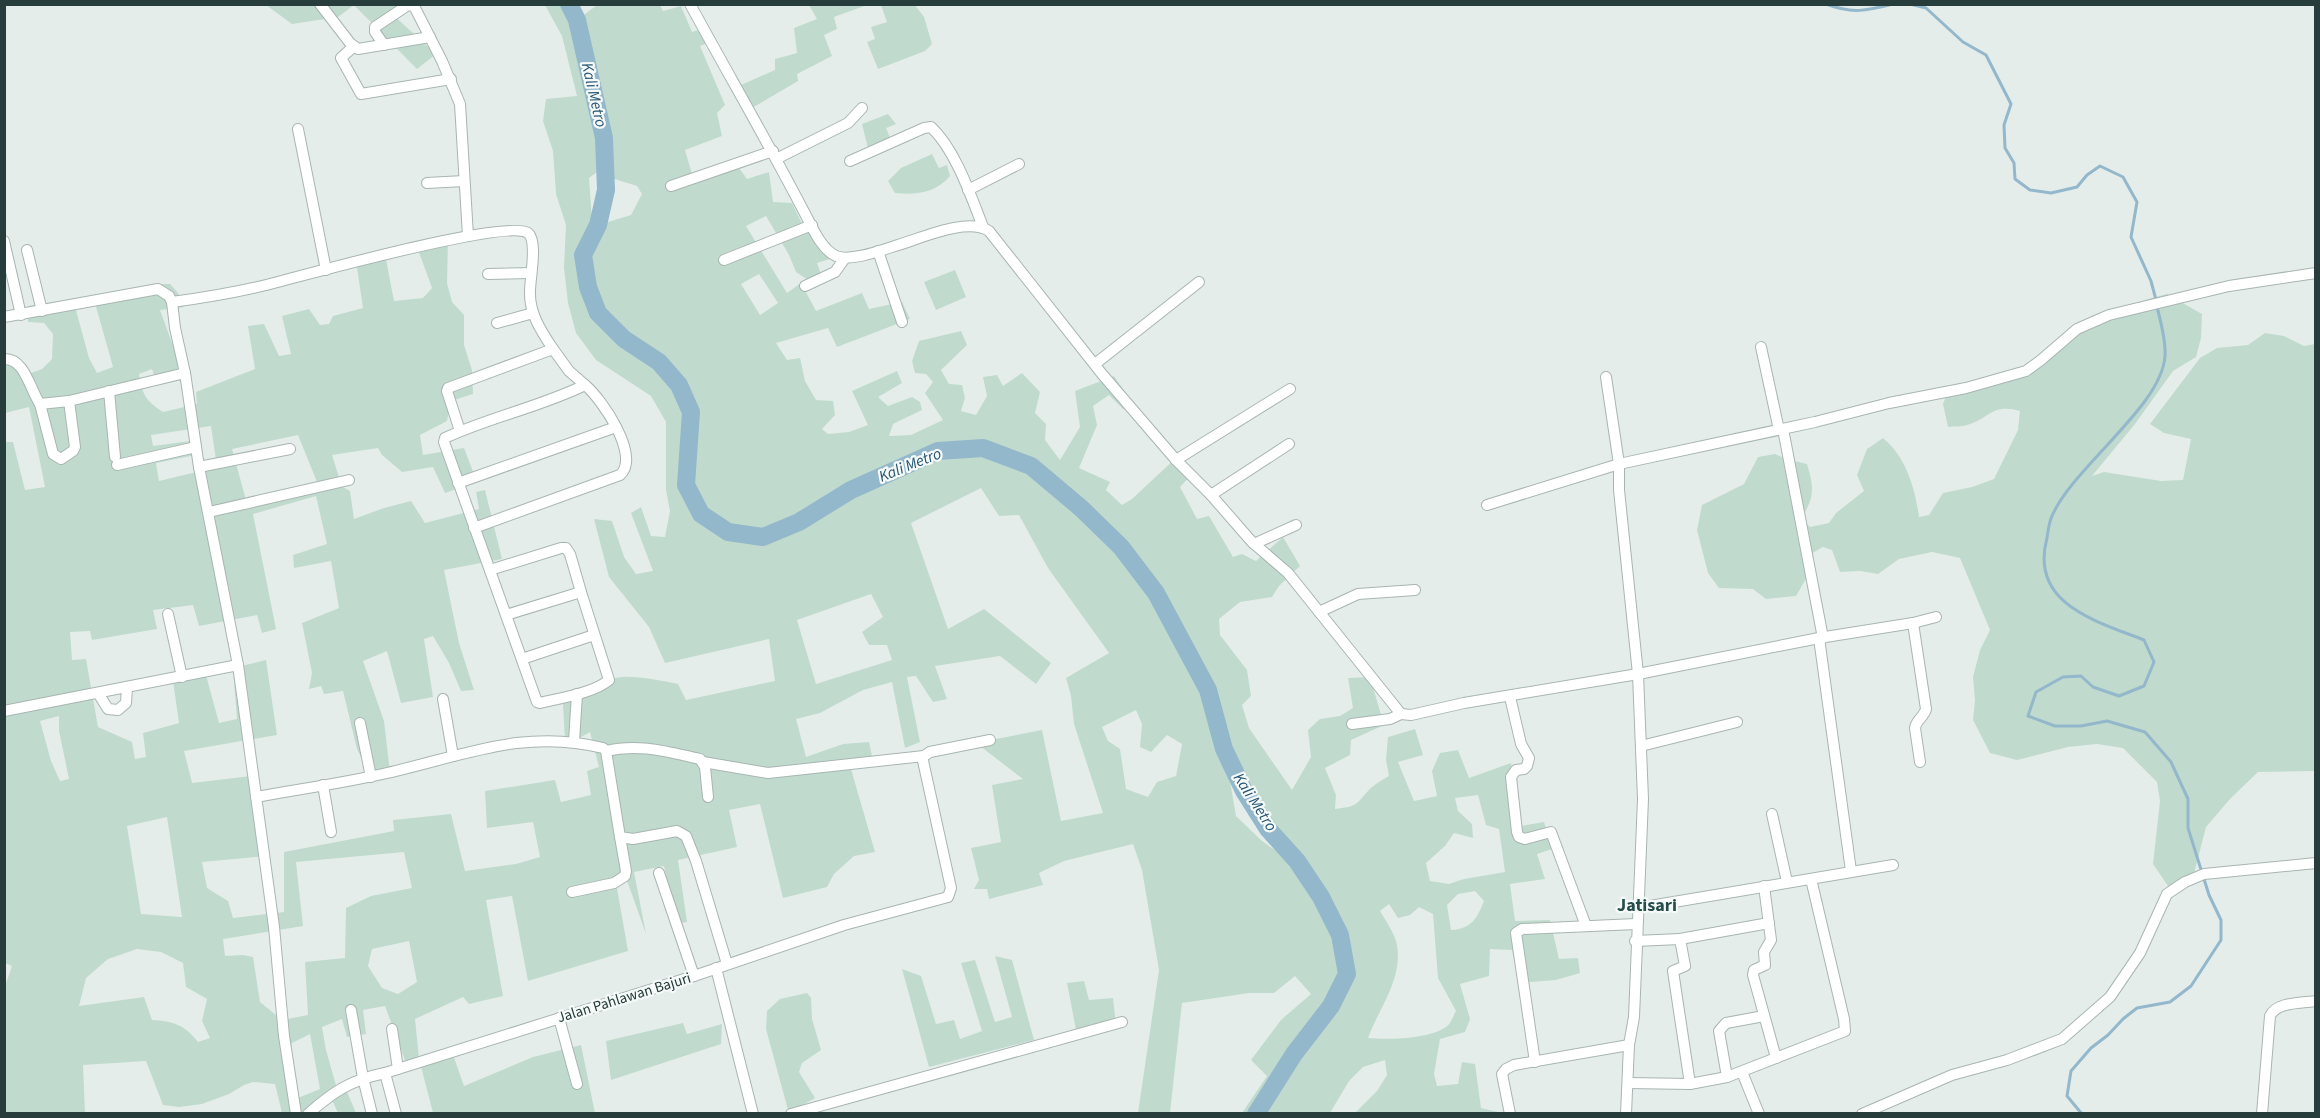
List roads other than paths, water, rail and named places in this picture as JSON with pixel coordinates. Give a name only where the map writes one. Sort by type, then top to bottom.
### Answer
[{"type":"street","points":[[320,4],[353,47],[363,49],[430,37]]},
{"type":"street","points":[[690,4],[812,225],[833,255],[846,258],[878,251],[960,226],[983,227]]},
{"type":"street","points":[[384,45],[375,32],[375,27],[411,5],[451,79],[460,104],[468,236]]},
{"type":"street","points":[[353,47],[343,55],[342,62],[361,94],[451,79]]},
{"type":"street","points":[[671,186],[774,155],[848,123],[862,108]]},
{"type":"street","points":[[850,161],[928,126],[935,131],[949,152],[983,227],[994,235],[1095,364],[1176,460],[1211,495],[1254,544],[1288,573],[1370,672],[1382,692],[1401,714]]},
{"type":"street","points":[[298,129],[326,270]]},
{"type":"street","points":[[968,190],[1019,164]]},
{"type":"street","points":[[427,183],[464,181]]},
{"type":"street","points":[[724,260],[812,225]]},
{"type":"street","points":[[172,302],[219,295],[468,236],[517,230],[527,233],[532,238],[533,248],[530,292],[533,313],[553,349],[569,371],[609,411],[627,467],[620,475],[474,528]]},
{"type":"street","points":[[4,241],[21,315]]},
{"type":"street","points":[[27,250],[42,311]]},
{"type":"street","points":[[878,251],[902,322]]},
{"type":"street","points":[[805,286],[835,272],[846,258]]},
{"type":"street","points":[[488,274],[531,273]]},
{"type":"street","points":[[1487,505],[1619,464],[1889,403],[1966,388],[2025,371],[2077,329],[2097,319],[2229,286],[2316,273]]},
{"type":"street","points":[[1095,364],[1199,282]]},
{"type":"street","points":[[4,317],[158,289],[169,296],[172,302],[199,467],[238,665],[274,927],[284,1036],[296,1113]]},
{"type":"street","points":[[497,323],[533,313]]},
{"type":"street","points":[[1761,347],[1781,429],[1821,638],[1851,871]]},
{"type":"street","points":[[460,431],[448,388],[553,349]]},
{"type":"street","points":[[4,359],[12,359],[19,363],[40,404],[53,454],[61,459],[75,447],[69,401]]},
{"type":"street","points":[[40,404],[69,401],[185,373]]},
{"type":"street","points":[[1606,377],[1619,464],[1619,490],[1638,674],[1643,799],[1635,941],[1634,1017],[1629,1045],[1626,1113]]},
{"type":"street","points":[[490,570],[566,548],[570,554],[609,680],[577,694],[537,702],[444,442],[445,438],[460,431],[547,401],[585,385]]},
{"type":"street","points":[[1176,460],[1290,389]]},
{"type":"street","points":[[109,391],[116,461],[196,447]]},
{"type":"street","points":[[458,483],[616,427]]},
{"type":"street","points":[[1211,495],[1289,444]]},
{"type":"street","points":[[199,467],[290,449]]},
{"type":"street","points":[[209,512],[349,480]]},
{"type":"street","points":[[1254,544],[1296,525]]},
{"type":"street","points":[[1319,612],[1358,594],[1415,590]]},
{"type":"street","points":[[506,615],[581,592]]},
{"type":"street","points":[[168,614],[182,677]]},
{"type":"street","points":[[1352,724],[1638,674],[1821,638],[1913,623],[1936,616]]},
{"type":"street","points":[[1913,623],[1926,709],[1915,728],[1920,762]]},
{"type":"street","points":[[522,660],[594,636]]},
{"type":"street","points":[[4,711],[238,665]]},
{"type":"street","points":[[98,693],[108,709],[118,710],[126,703],[127,687]]},
{"type":"street","points":[[574,741],[577,694]]},
{"type":"street","points":[[1513,696],[1518,736],[1529,758],[1527,766],[1524,769],[1515,770],[1511,777],[1517,832],[1519,837],[1525,839],[1551,832],[1591,926]]},
{"type":"street","points":[[443,699],[453,756]]},
{"type":"street","points":[[1641,746],[1737,722]]},
{"type":"street","points":[[360,723],[371,777]]},
{"type":"street","points":[[606,751],[631,746],[653,748],[700,759],[703,762],[750,772],[768,773],[924,756],[930,752],[990,740]]},
{"type":"street","points":[[256,797],[371,777],[483,747],[514,742],[574,741],[603,748],[606,751],[625,876],[614,883],[572,892]]},
{"type":"street","name":"Jalan Pahlawan Bajuri","points":[[308,1113],[335,1091],[363,1078],[399,1069],[694,976],[844,925],[948,897],[951,888],[923,761],[924,756]]},
{"type":"street","points":[[703,762],[708,797]]},
{"type":"street","points":[[323,785],[331,832]]},
{"type":"street","points":[[1772,814],[1787,882]]},
{"type":"street","points":[[620,837],[633,839],[677,831],[686,836],[696,861],[753,1113]]},
{"type":"street","points":[[1862,1113],[1952,1074],[2007,1060],[2062,1038],[2110,997],[2139,953],[2167,894],[2185,882],[2204,874],[2316,863]]},
{"type":"street","points":[[1638,908],[1893,865]]},
{"type":"street","points":[[659,873],[694,976]]},
{"type":"street","points":[[1628,1083],[1690,1084],[1727,1077],[1844,1032],[1811,879]]},
{"type":"street","points":[[1764,886],[1771,940],[1764,952],[1766,963],[1762,968],[1753,972],[1776,1058]]},
{"type":"street","points":[[1635,941],[1680,939],[1769,923]]},
{"type":"street","points":[[1535,1062],[1516,933],[1521,929],[1636,924]]},
{"type":"street","points":[[1680,939],[1685,966],[1673,971],[1690,1084]]},
{"type":"street","points":[[2262,1113],[2270,1016],[2278,1007],[2316,1001]]},
{"type":"street","points":[[351,1010],[363,1078],[372,1113]]},
{"type":"street","points":[[1727,1077],[1719,1031],[1721,1026],[1764,1016]]},
{"type":"street","points":[[559,1018],[577,1084]]},
{"type":"street","points":[[791,1113],[1122,1022]]},
{"type":"street","points":[[392,1029],[399,1069]]},
{"type":"street","points":[[1510,1113],[1502,1074],[1506,1069],[1514,1065],[1629,1045]]},
{"type":"street","points":[[1742,1072],[1759,1113]]},
{"type":"street","points":[[385,1073],[396,1113]]},
{"type":"waterway","name":"Kali Metro","points":[[569,4],[577,20],[604,138],[606,190],[598,225],[583,255],[588,287],[598,313],[624,339],[659,362],[679,385],[691,412],[686,485],[701,514],[728,532],[763,537],[799,522],[851,490],[938,451],[983,448],[1031,466],[1082,509],[1121,547],[1156,593],[1208,690],[1224,749],[1244,791],[1268,829],[1297,861],[1321,897],[1340,935],[1347,974],[1331,1006],[1294,1054],[1256,1114]]},
{"type":"waterway","points":[[1826,4],[1859,10],[1893,4]]},
{"type":"waterway","points":[[1910,4],[1926,8],[1963,42],[1986,55],[2011,104],[2004,125],[2005,148],[2014,163],[2015,179],[2030,190],[2051,193],[2077,187],[2087,175],[2100,166],[2123,177],[2137,202],[2131,237],[2151,281],[2156,300]]},
{"type":"waterway","points":[[2082,1114],[2067,1096],[2071,1071],[2091,1048],[2137,1008],[2170,1002],[2191,986],[2221,940],[2221,920],[2209,895],[2188,828],[2188,799],[2171,762],[2145,732],[2107,721],[2081,726],[2055,726],[2028,716],[2036,692],[2063,677],[2081,676],[2093,687],[2119,696],[2144,686],[2154,662],[2144,640],[2087,617],[2071,607],[2057,594],[2048,579],[2044,561],[2050,521],[2063,497],[2133,416],[2149,395],[2160,375],[2165,350],[2157,307]]},
{"type":"district","name":"Jatisari","points":[[1647,905]]}]
